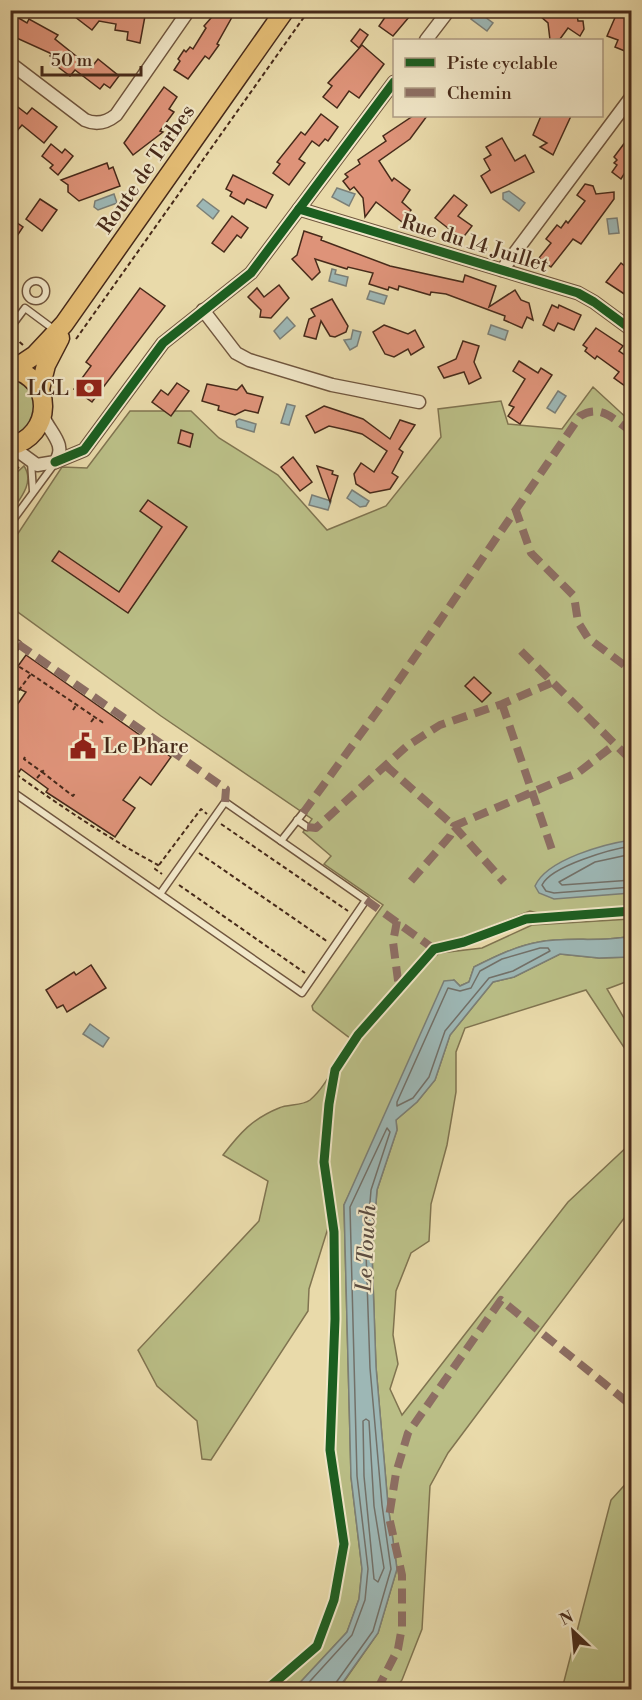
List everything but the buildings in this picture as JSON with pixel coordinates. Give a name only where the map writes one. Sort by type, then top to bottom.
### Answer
[{"type":"main road","name":"Route de Tarbes","points":[[40,389],[46,365],[61,328],[285,10]]},
{"type":"main road","name":"Route de Tarbes","points":[[23,359],[61,328]]},
{"type":"main road","points":[[11,446],[34,434],[43,416],[44,402],[40,389],[29,376],[23,359]]},
{"type":"street","points":[[427,39],[449,10]]},
{"type":"street","points":[[10,63],[85,120],[94,123],[105,122],[116,115],[186,12]]},
{"type":"street","points":[[11,446],[31,462],[42,466],[78,454],[90,442],[163,343],[251,273],[393,83]]},
{"type":"street","points":[[502,270],[632,96]]},
{"type":"street","name":"Rue du 14 Juillet","points":[[299,209],[587,297],[632,330]]},
{"type":"street","points":[[203,310],[236,353],[249,360],[332,385],[419,402]]},
{"type":"street","points":[[43,416],[59,442],[60,453],[55,462]]},
{"type":"street","points":[[59,442],[73,449],[90,442]]},
{"type":"lane","points":[[12,323],[31,300]]},
{"type":"lane","points":[[25,308],[61,328]]},
{"type":"lane","points":[[31,462],[34,473],[33,491]]},
{"type":"lane","points":[[10,524],[55,462]]},
{"type":"lane","points":[[10,639],[18,644],[10,654]]},
{"type":"lane","points":[[10,790],[302,993],[366,900],[225,802],[160,894]]},
{"type":"lane","points":[[281,841],[303,813]]},
{"type":"lane","points":[[297,820],[307,826]]},
{"type":"path","points":[[73,343],[309,10]]},
{"type":"path","points":[[10,334],[23,359]]},
{"type":"path","points":[[10,663],[31,674],[105,724]]},
{"type":"path","points":[[10,677],[18,666]]},
{"type":"path","points":[[10,702],[31,674]]},
{"type":"path","points":[[73,710],[77,704]]},
{"type":"path","points":[[91,722],[95,717]]},
{"type":"path","points":[[25,757],[24,759],[43,771],[73,796],[76,792]]},
{"type":"path","points":[[10,770],[90,828],[105,833],[130,851],[158,865]]},
{"type":"path","points":[[37,777],[43,771]]},
{"type":"path","points":[[312,978],[156,869],[158,865],[201,809],[355,916]]},
{"type":"path","points":[[180,839],[334,946]]},
{"type":"green space","points":[[11,378],[29,391],[34,399],[35,407],[29,424],[11,437]]},
{"type":"green space","points":[[593,387],[631,422],[631,907],[546,915],[530,911],[429,950],[416,967],[440,953],[482,948],[532,925],[631,919],[631,936],[608,939],[550,940],[530,944],[505,952],[474,967],[469,982],[460,986],[454,980],[344,1205],[351,1477],[362,1569],[359,1599],[347,1632],[294,1689],[262,1689],[315,1643],[333,1595],[339,1560],[340,1545],[328,1456],[332,1340],[328,1228],[309,1289],[308,1311],[211,1460],[202,1459],[197,1421],[157,1386],[138,1350],[259,1221],[268,1181],[223,1155],[241,1133],[254,1122],[279,1108],[310,1100],[327,1079],[351,1039],[313,1010],[312,1006],[383,905],[324,864],[331,856],[303,832],[312,819],[161,716],[11,607],[11,544],[62,467],[87,468],[130,411],[191,411],[219,438],[278,475],[327,530],[386,506],[441,437],[438,409],[501,401],[508,424],[562,429]]},
{"type":"green space","points":[[24,466],[28,478],[27,484],[11,512],[11,478]]},
{"type":"green space","points":[[560,954],[599,958],[631,957],[631,980],[607,989],[631,1030],[631,1058],[586,990],[465,1028],[456,1052],[456,1092],[447,1145],[431,1204],[429,1241],[411,1253],[396,1291],[393,1335],[398,1364],[390,1389],[402,1415],[568,1202],[631,1143],[631,1209],[448,1453],[430,1486],[422,1629],[402,1680],[395,1689],[338,1690],[378,1633],[397,1569],[388,1505],[376,1367],[372,1253],[377,1190],[397,1130],[396,1120],[417,1102],[435,1080],[450,1035],[493,982],[514,977]]},
{"type":"green space","points":[[631,1478],[631,1689],[562,1689],[611,1500]]},
{"type":"water","points":[[477,11],[493,23],[487,31],[471,19]]},
{"type":"water","points":[[337,188],[355,194],[349,206],[332,197]]},
{"type":"water","points":[[509,191],[525,203],[519,211],[503,199],[503,193]]},
{"type":"water","points":[[114,194],[117,203],[98,210],[94,207],[95,201]]},
{"type":"water","points":[[203,199],[219,211],[213,219],[197,206]]},
{"type":"water","points":[[617,218],[619,233],[609,234],[607,219]]},
{"type":"water","points":[[332,269],[336,270],[335,274],[348,277],[346,286],[329,281]]},
{"type":"water","points":[[370,291],[387,296],[384,304],[367,299]]},
{"type":"water","points":[[287,317],[295,326],[280,339],[274,331]]},
{"type":"water","points":[[491,325],[508,331],[505,340],[488,334]]},
{"type":"water","points":[[353,330],[361,332],[357,346],[350,350],[344,340],[351,339]]},
{"type":"water","points":[[558,391],[566,396],[555,413],[547,408]]},
{"type":"water","points":[[287,404],[295,406],[289,425],[281,423]]},
{"type":"water","points":[[239,419],[256,424],[254,432],[237,427],[236,421]]},
{"type":"water","points":[[352,490],[369,501],[366,506],[360,507],[347,498]]},
{"type":"water","points":[[312,495],[331,501],[328,510],[309,505]]},
{"type":"water","points":[[631,840],[631,893],[554,899],[539,893],[535,886],[551,868],[578,854]]},
{"type":"water","name":"Le Touch","points":[[631,936],[631,957],[599,958],[560,954],[514,977],[493,982],[450,1035],[435,1080],[417,1102],[396,1120],[397,1130],[377,1190],[372,1253],[376,1367],[388,1505],[397,1569],[378,1633],[338,1689],[294,1689],[347,1632],[359,1599],[362,1569],[351,1477],[344,1205],[444,981],[454,980],[460,986],[469,982],[474,967],[505,952],[530,944],[550,940],[608,939]]},
{"type":"water","points":[[90,1024],[109,1038],[103,1047],[83,1034]]},
{"type":"marked path","points":[[303,813],[384,702],[580,416],[588,412],[601,412],[632,432]]},
{"type":"marked path","points":[[515,508],[531,553],[574,596],[578,622],[588,638],[632,671]]},
{"type":"marked path","points":[[18,644],[226,789],[225,802]]},
{"type":"marked path","points":[[521,651],[632,761]]},
{"type":"marked path","points":[[307,827],[316,828],[407,746],[440,725],[502,704],[551,683]]},
{"type":"marked path","points":[[502,704],[552,850]]},
{"type":"marked path","points":[[411,881],[450,836],[454,826],[579,772],[614,745]]},
{"type":"marked path","points":[[385,765],[454,826],[504,882]]},
{"type":"marked path","points":[[366,900],[434,949]]},
{"type":"marked path","points":[[397,921],[393,942],[399,988]]},
{"type":"marked path","points":[[377,1690],[398,1649],[402,1627],[402,1575],[389,1517],[396,1473],[408,1433],[501,1300],[632,1406]]},
{"type":"cycle path","points":[[393,83],[299,209],[578,293],[632,330]]},
{"type":"cycle path","points":[[55,462],[84,450],[163,343],[251,273],[299,209]]},
{"type":"cycle path","points":[[266,1690],[317,1646],[334,1600],[344,1544],[330,1450],[335,1319],[334,1232],[324,1162],[329,1104],[335,1070],[358,1035],[434,949],[464,942],[526,919],[632,911]]},
{"type":"place","name":"LCL","points":[[89,388]]},
{"type":"place","name":"Le Phare","points":[[83,746]]}]
